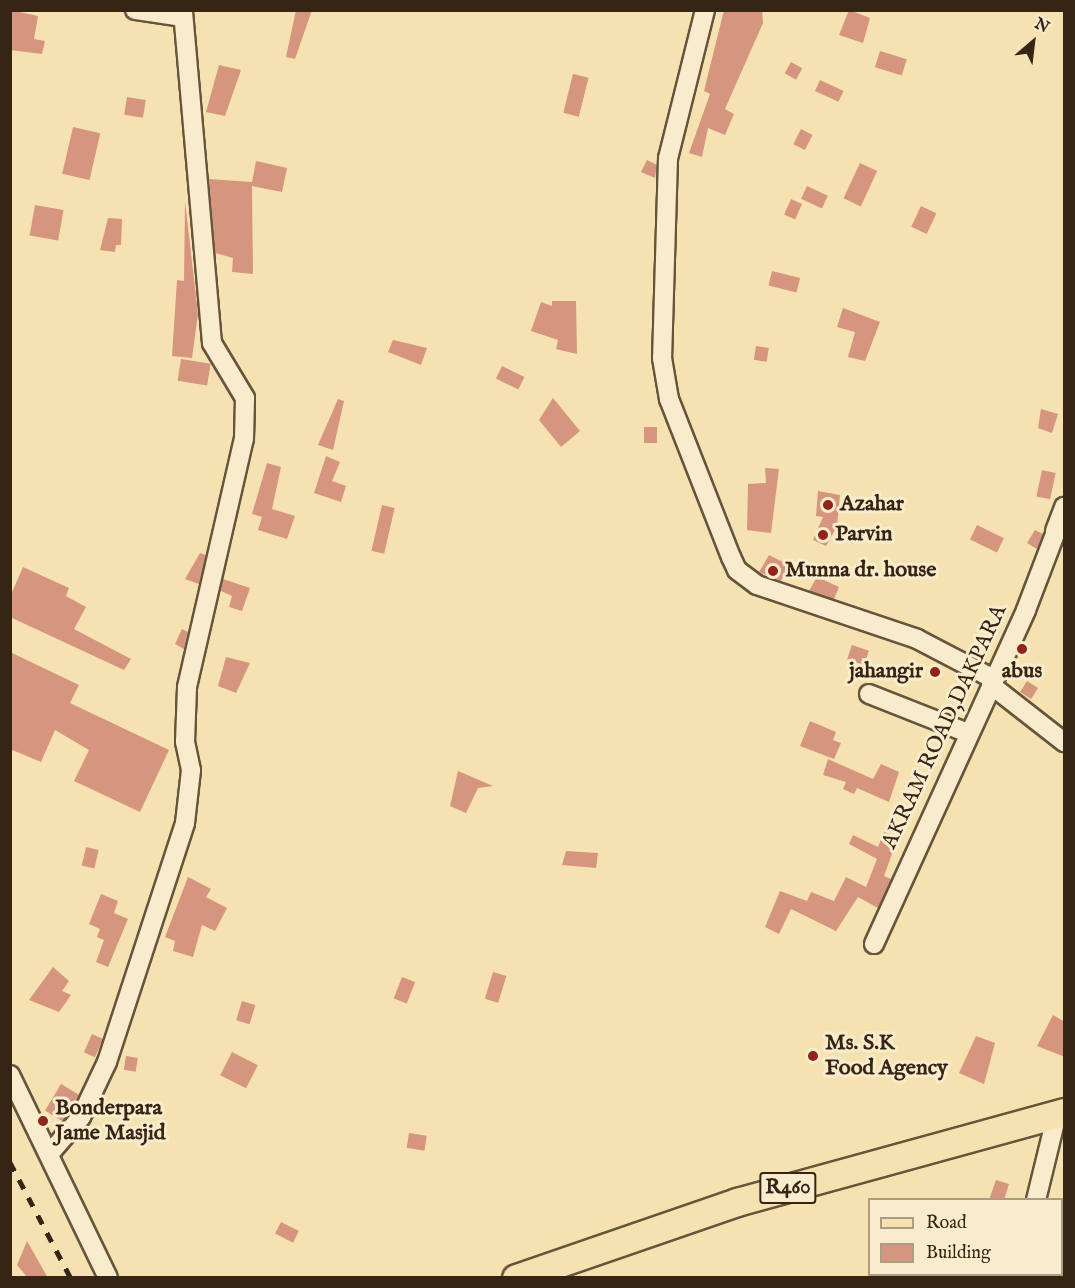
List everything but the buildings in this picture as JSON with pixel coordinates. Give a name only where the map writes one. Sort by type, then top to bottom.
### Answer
[{"type":"main road","name":"R460","points":[[516,1278],[737,1202],[1061,1113]]},
{"type":"street","points":[[51,1152],[81,1117],[107,1062],[185,823],[191,770],[184,742],[187,687],[244,439],[245,398],[212,344],[183,14],[135,10]]},
{"type":"street","points":[[705,10],[668,158],[662,358],[669,399],[698,464],[737,570],[757,585],[917,639],[993,682],[1065,742]]},
{"type":"street","name":"AKRAM ROAD,DAKPARA","points":[[874,944],[993,682],[1065,507]]},
{"type":"street","points":[[869,694],[968,733]]},
{"type":"street","points":[[10,1075],[51,1152],[108,1278]]},
{"type":"street","points":[[1037,1198],[1061,1113]]},
{"type":"railway","points":[[10,1162],[71,1278]]},
{"type":"place","name":"Azahar","points":[[828,505]]},
{"type":"place","name":"Parvin","points":[[823,535]]},
{"type":"place","name":"Munna dr. house","points":[[773,571]]},
{"type":"place","name":"abus","points":[[1022,649]]},
{"type":"place","name":"jahangir","points":[[935,672]]},
{"type":"place","name":"Ms. S.K Food Agency","points":[[813,1056]]},
{"type":"place","name":"Bonderpara Jame Masjid","points":[[43,1121]]}]
